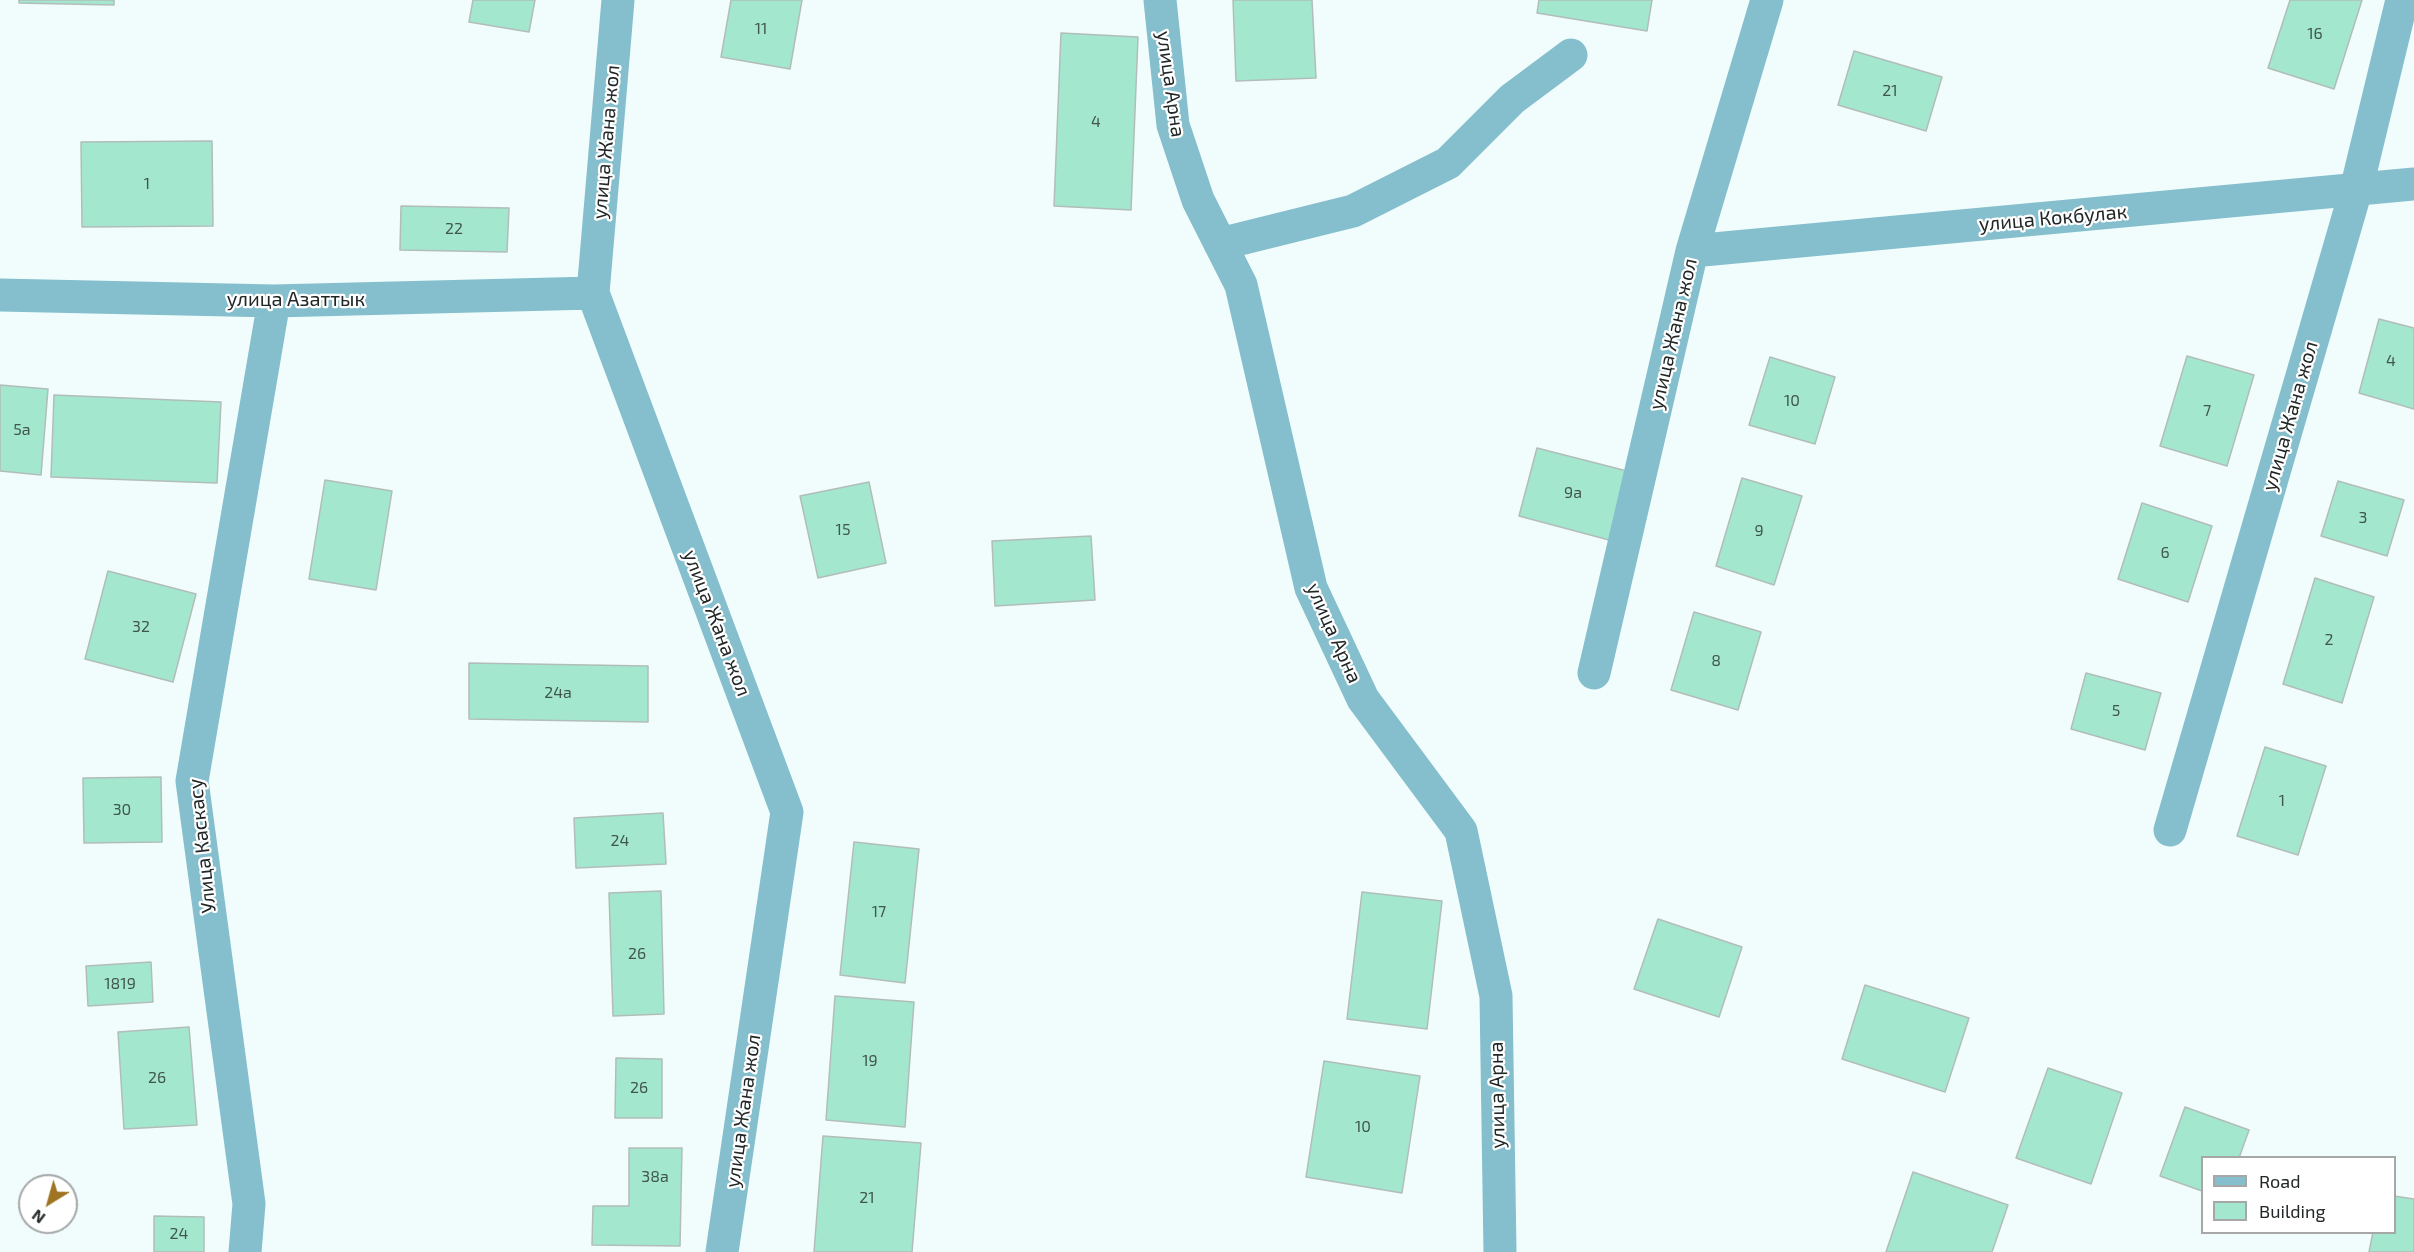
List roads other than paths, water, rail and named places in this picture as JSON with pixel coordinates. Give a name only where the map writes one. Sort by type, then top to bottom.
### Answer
[{"type":"street","name":"улица Жана жол","points":[[618,0],[593,293],[787,812],[722,1252]]},
{"type":"street","name":"улица Арна","points":[[1160,0],[1173,125],[1198,200],[1241,285],[1311,588],[1363,699],[1461,831],[1496,996],[1500,1252]]},
{"type":"street","name":"улица Жана жол","points":[[1594,672],[1692,251],[1767,0]]},
{"type":"street","name":"улица Жана жол","points":[[2170,830],[2356,190],[2402,0]]},
{"type":"street","points":[[1220,244],[1353,211],[1448,163],[1512,99],[1571,55]]},
{"type":"street","name":"улица Кокбулак","points":[[1692,251],[2414,184]]},
{"type":"street","name":"улица Азаттык","points":[[0,295],[274,301],[593,293]]},
{"type":"street","name":"Улица Каскасу","points":[[245,1252],[249,1204],[192,781],[274,301]]}]
